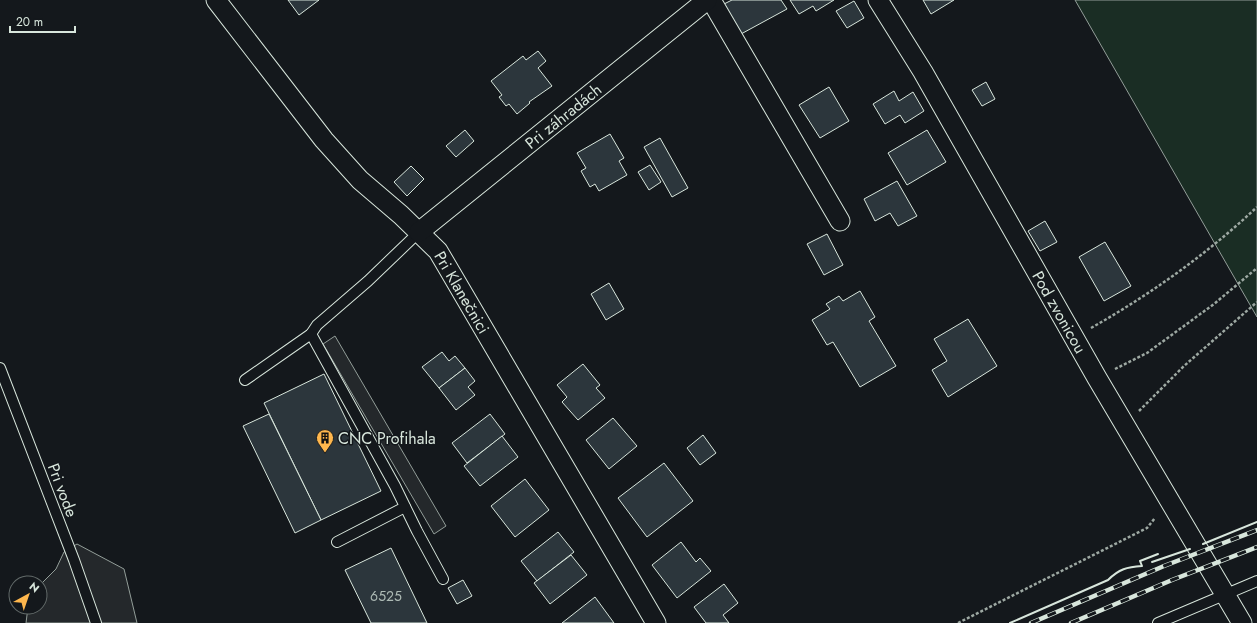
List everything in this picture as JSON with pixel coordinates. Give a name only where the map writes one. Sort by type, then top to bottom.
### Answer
[{"type":"street","name":"Pri Klanečnici","points":[[216,0],[324,140],[360,180],[419,232],[438,251],[656,623]]},
{"type":"street","name":"Pri záhradách","points":[[419,232],[707,0]]},
{"type":"street","points":[[711,0],[840,221]]},
{"type":"street","name":"Pod zvonicou","points":[[878,0],[923,72],[1097,378],[1242,623]]},
{"type":"lane","points":[[246,380],[311,334],[317,325],[368,281],[419,232]]},
{"type":"lane","points":[[311,334],[443,579]]},
{"type":"lane","name":"Pri vode","points":[[0,368],[74,560],[96,623]]},
{"type":"lane","points":[[337,542],[405,507]]},
{"type":"lane","points":[[1158,623],[1257,581]]},
{"type":"path","points":[[1074,337],[1131,306],[1188,265],[1257,207]]},
{"type":"path","points":[[1097,378],[1147,354],[1214,304],[1257,268]]},
{"type":"path","points":[[1120,416],[1141,411],[1184,366],[1257,302]]},
{"type":"path","points":[[958,623],[1147,528],[1169,500]]},
{"type":"green space","points":[[1075,0],[1257,0],[1257,317]]},
{"type":"shaded area","points":[[335,336],[446,526],[434,534],[323,344]]},
{"type":"shaded area","points":[[77,544],[124,569],[137,623],[26,623],[27,615],[48,615],[48,577],[56,569],[64,552]]},
{"type":"building","points":[[288,0],[319,0],[299,15]]},
{"type":"building","points":[[732,0],[781,0],[787,9],[741,34],[724,4]]},
{"type":"building","points":[[790,0],[834,0],[816,11],[813,6],[799,14]]},
{"type":"building","points":[[923,0],[954,0],[931,14]]},
{"type":"building","points":[[854,1],[864,18],[847,28],[836,11]]},
{"type":"building","points":[[538,51],[546,61],[538,68],[552,86],[529,102],[530,103],[517,114],[509,104],[506,106],[499,97],[502,95],[491,81],[523,56],[526,60]]},
{"type":"building","points":[[986,82],[995,99],[982,106],[972,90]]},
{"type":"building","points":[[829,87],[849,121],[820,138],[799,105]]},
{"type":"building","points":[[894,91],[899,101],[913,92],[924,111],[905,123],[900,115],[885,124],[873,104]]},
{"type":"building","points":[[465,130],[474,141],[456,157],[446,146]]},
{"type":"building","points":[[927,130],[946,162],[907,185],[888,153]]},
{"type":"building","points":[[610,134],[624,158],[619,161],[627,175],[599,191],[595,184],[590,187],[581,171],[586,168],[577,153]]},
{"type":"building","points":[[660,138],[688,188],[672,197],[644,147]]},
{"type":"building","points":[[650,165],[661,182],[649,190],[638,172]]},
{"type":"building","points":[[411,166],[424,179],[407,196],[394,182]]},
{"type":"building","points":[[897,181],[917,216],[898,226],[890,213],[875,221],[864,199]]},
{"type":"building","points":[[1045,221],[1057,242],[1040,251],[1028,231]]},
{"type":"building","points":[[827,234],[843,265],[824,275],[807,244]]},
{"type":"building","points":[[1105,242],[1131,286],[1104,301],[1079,257]]},
{"type":"building","points":[[609,283],[624,309],[606,320],[591,294]]},
{"type":"building","points":[[860,291],[875,317],[869,321],[896,366],[860,387],[833,342],[827,345],[812,320],[830,309],[826,304],[839,296],[843,301]]},
{"type":"building","points":[[968,319],[997,366],[948,397],[932,370],[947,361],[934,339]]},
{"type":"building","points":[[442,352],[449,361],[455,356],[465,368],[439,388],[422,367]]},
{"type":"building","points":[[583,364],[600,385],[596,388],[605,398],[578,420],[562,402],[567,397],[557,385]]},
{"type":"building","points":[[465,368],[475,381],[468,387],[475,395],[456,410],[439,388]]},
{"type":"building","name":"CNC Profihala","points":[[324,374],[381,491],[321,520],[264,403]]},
{"type":"building","points":[[269,414],[321,520],[295,533],[243,426]]},
{"type":"building","points":[[490,414],[505,434],[467,463],[452,443]]},
{"type":"building","points":[[613,418],[637,446],[609,469],[586,440]]},
{"type":"building","points":[[703,435],[716,453],[700,465],[687,448]]},
{"type":"building","points":[[502,436],[518,457],[480,486],[464,466]]},
{"type":"building","points":[[664,463],[693,501],[647,537],[618,498]]},
{"type":"building","points":[[525,479],[549,510],[515,537],[491,506]]},
{"type":"building","points":[[558,532],[574,552],[537,581],[521,561]]},
{"type":"building","points":[[681,542],[696,562],[700,558],[711,571],[677,598],[652,565]]},
{"type":"building","points":[[391,548],[427,623],[371,623],[345,570]]},
{"type":"building","points":[[571,555],[587,575],[550,604],[534,583]]},
{"type":"building","points":[[463,580],[472,596],[457,604],[448,588]]},
{"type":"building","points":[[724,584],[738,603],[723,615],[729,623],[706,623],[694,607]]},
{"type":"building","points":[[595,597],[614,623],[562,623]]},
{"type":"railway","points":[[1031,623],[1164,566],[1257,530]]},
{"type":"railway","points":[[1071,623],[1172,580],[1257,547]]},
{"type":"wall","points":[[1203,544],[1257,522]]},
{"type":"wall","points":[[1152,562],[1190,549]]},
{"type":"wall","points":[[1010,623],[1108,580],[1116,573],[1124,569],[1142,566],[1140,561],[1158,554]]},
{"type":"place","name":"CNC Profihala","points":[[325,453]]}]
